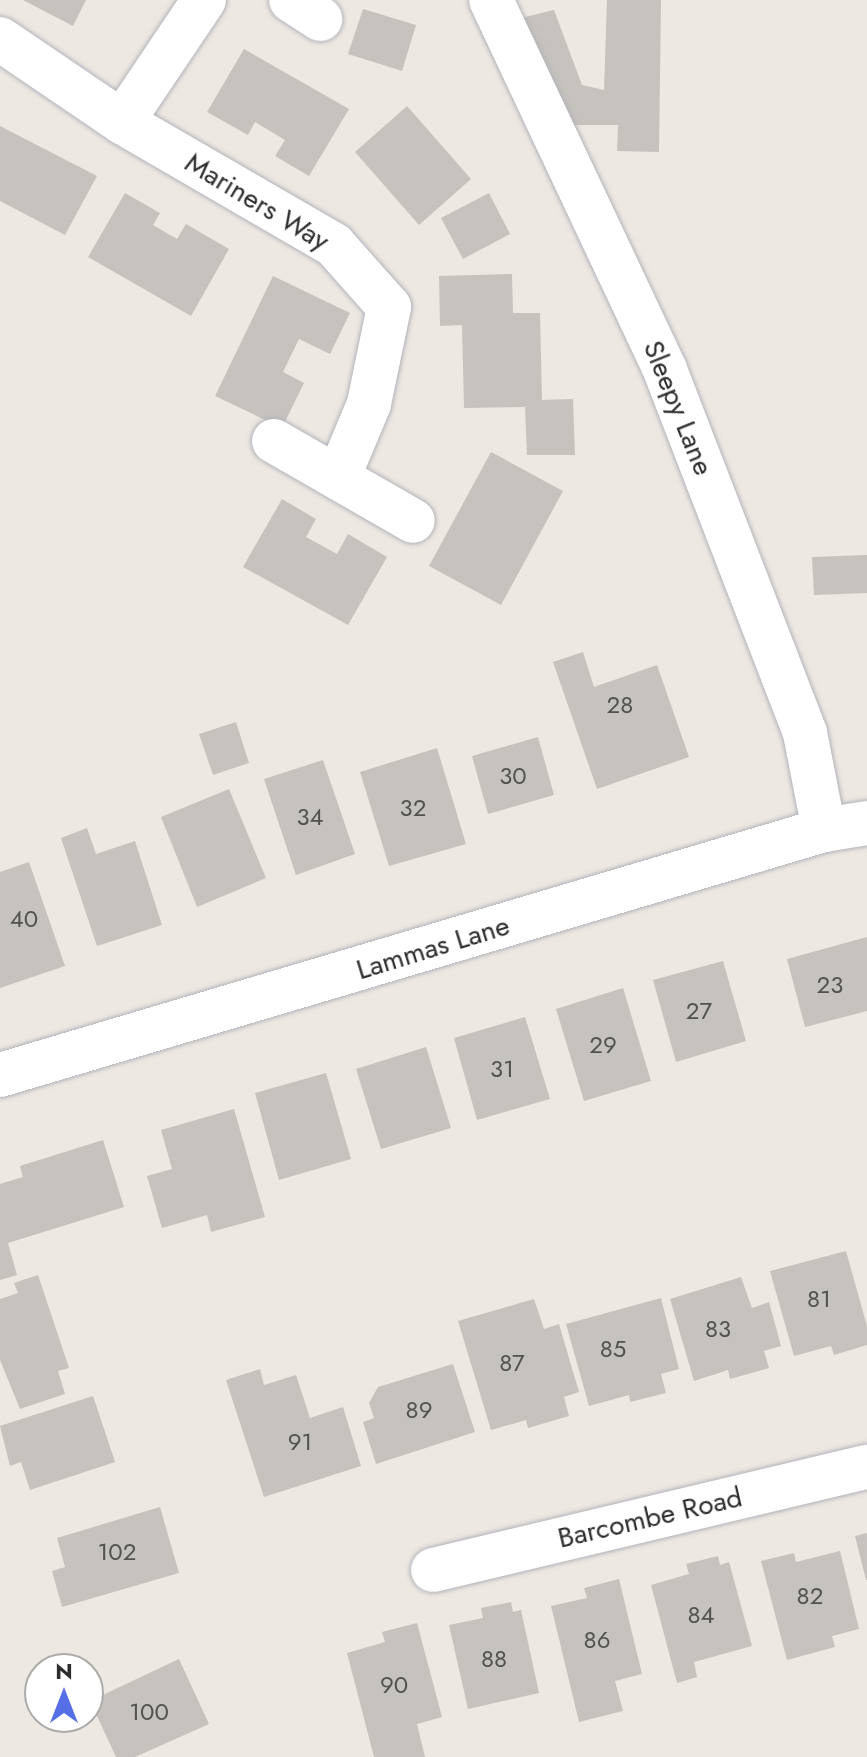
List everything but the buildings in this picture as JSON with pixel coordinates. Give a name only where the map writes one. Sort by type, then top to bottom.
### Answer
[{"type":"street","points":[[122,122],[204,0]]},
{"type":"street","name":"Sleepy Lane","points":[[491,0],[665,370],[805,733],[824,830]]},
{"type":"street","name":"Mariners Way","points":[[0,39],[122,122],[334,245],[389,307],[369,404],[338,478]]},
{"type":"street","points":[[274,441],[413,521]]},
{"type":"street","name":"Lammas Lane","points":[[0,1075],[824,830],[867,823]]},
{"type":"street","name":"Barcombe Road","points":[[433,1570],[867,1467]]}]
